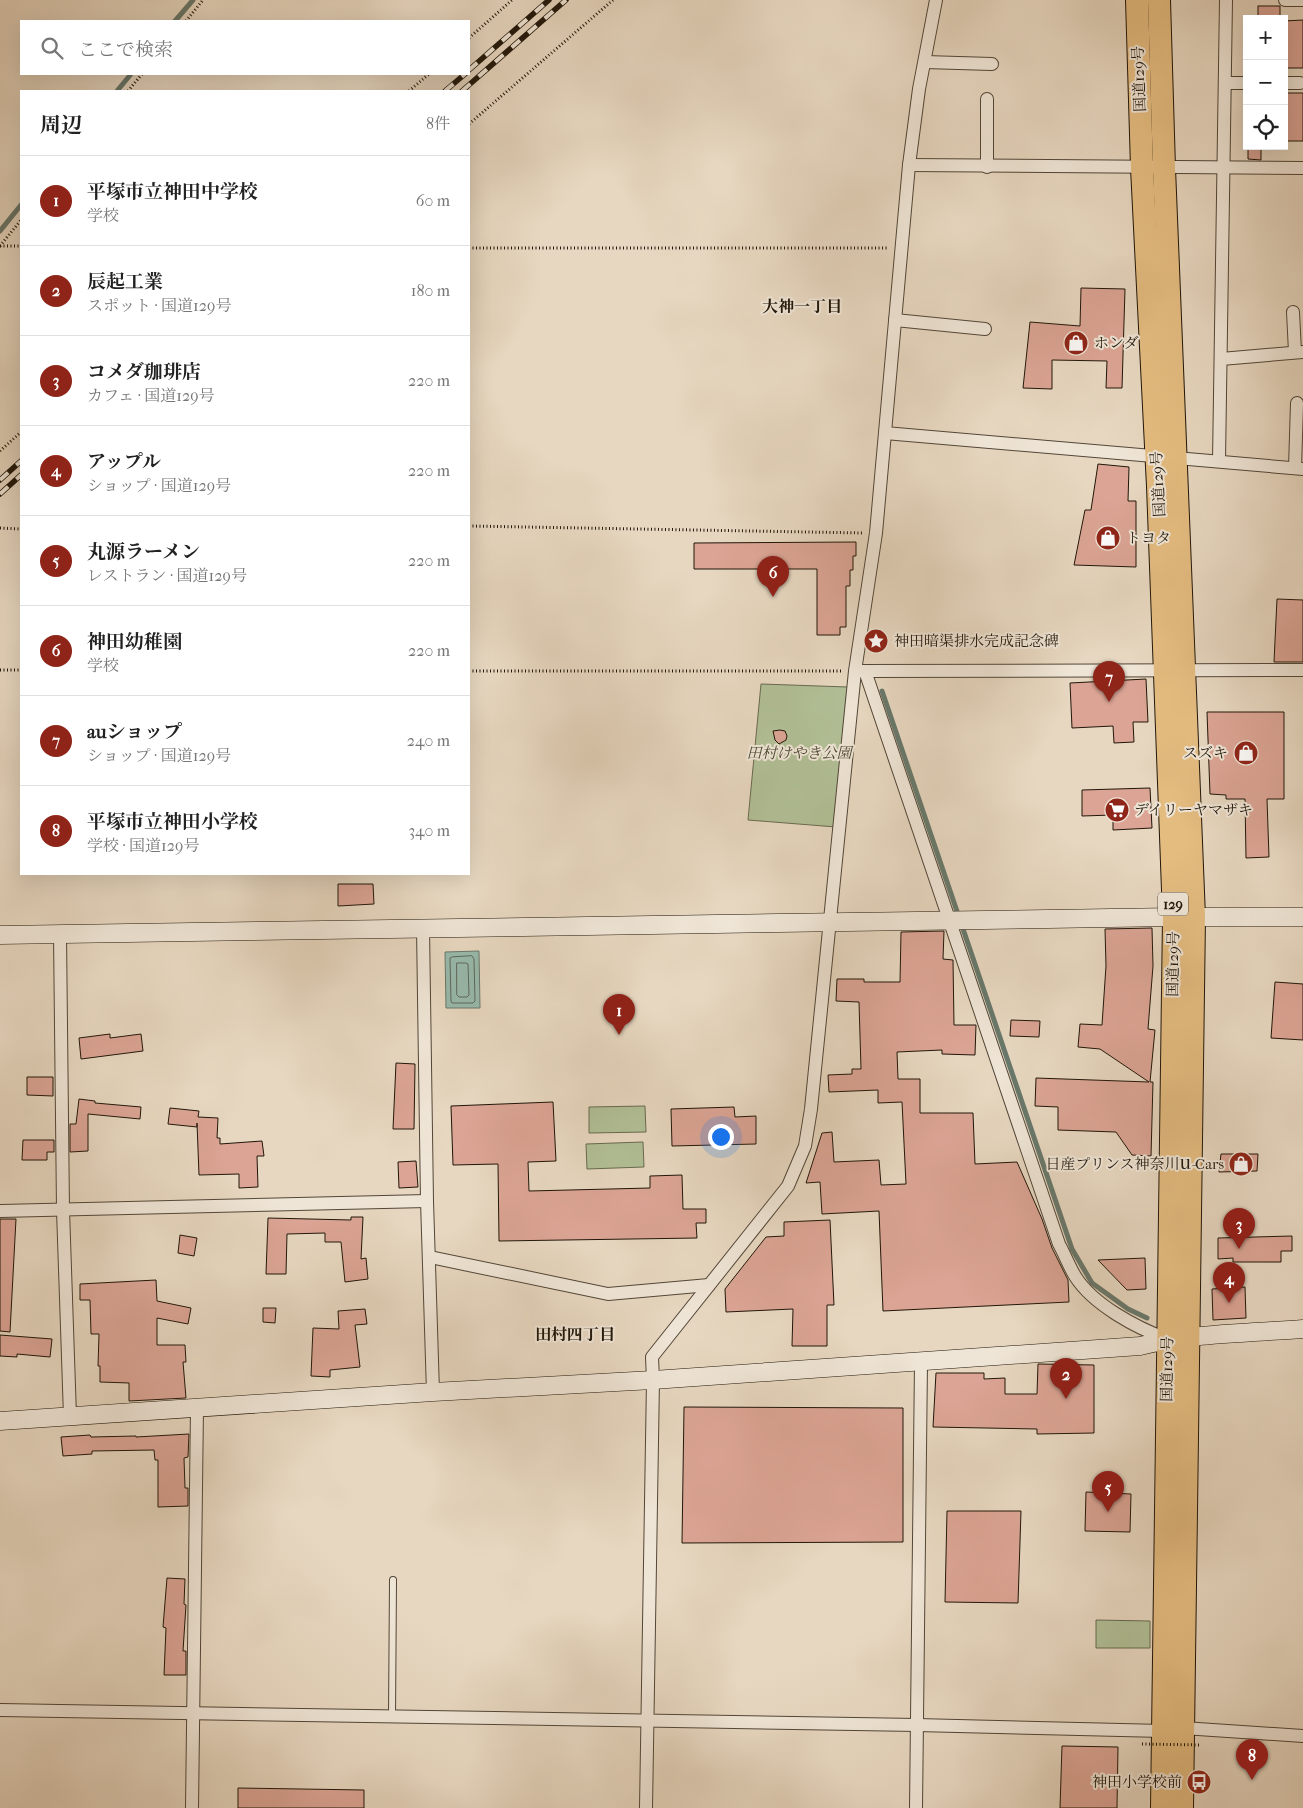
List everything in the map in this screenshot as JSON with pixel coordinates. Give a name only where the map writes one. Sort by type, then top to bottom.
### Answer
[{"type":"highway","name":"国道129号","points":[[1137,0],[1142,168],[1166,457]]},
{"type":"highway","name":"国道129号","points":[[1159,0],[1164,168],[1166,457],[1184,917],[1190,1337],[1173,1730],[1162,1808]]},
{"type":"highway","name":"国道129号","points":[[1182,1808],[1173,1730],[1168,1339],[1184,917]]},
{"type":"street","points":[[646,1808],[652,1357],[788,1186],[805,1146],[811,1109],[830,923],[876,533],[909,165],[919,89],[936,0]]},
{"type":"street","points":[[1219,461],[1226,0]]},
{"type":"street","points":[[1285,0],[1303,0]]},
{"type":"street","points":[[925,62],[992,64]]},
{"type":"street","points":[[1225,83],[1243,83]]},
{"type":"street","points":[[1288,83],[1300,83]]},
{"type":"street","points":[[987,167],[988,98]]},
{"type":"street","points":[[909,165],[1303,168]]},
{"type":"street","points":[[1221,358],[1299,352],[1293,312]]},
{"type":"street","points":[[895,320],[985,328]]},
{"type":"street","points":[[885,433],[1299,468],[1297,403]]},
{"type":"street","points":[[860,671],[1303,670]]},
{"type":"street","points":[[860,671],[950,921],[1059,1244],[1076,1277],[1097,1300],[1121,1318],[1144,1330],[1168,1339]]},
{"type":"street","points":[[0,935],[1184,917],[1303,917]]},
{"type":"street","points":[[422,928],[433,1392]]},
{"type":"street","points":[[60,934],[63,1210],[70,1416]]},
{"type":"street","points":[[0,1211],[427,1201]]},
{"type":"street","points":[[430,1257],[608,1294],[709,1285]]},
{"type":"street","points":[[0,1421],[921,1362],[1140,1346],[1168,1339],[1303,1329]]},
{"type":"street","points":[[916,1808],[921,1362]]},
{"type":"street","points":[[192,1808],[197,1408]]},
{"type":"street","points":[[0,1710],[1173,1730],[1303,1736]]},
{"type":"lane","points":[[392,1717],[393,1580]]},
{"type":"path","points":[[187,20],[203,0]]},
{"type":"path","points":[[470,37],[512,0]]},
{"type":"path","points":[[470,123],[613,0]]},
{"type":"path","points":[[129,90],[141,75]]},
{"type":"path","points":[[410,90],[428,75]]},
{"type":"path","points":[[0,246],[20,221]]},
{"type":"path","points":[[0,246],[20,246]]},
{"type":"path","points":[[470,248],[901,248]]},
{"type":"path","points":[[0,451],[20,433]]},
{"type":"path","points":[[470,526],[876,533]]},
{"type":"path","points":[[0,528],[20,529]]},
{"type":"path","points":[[0,670],[20,670]]},
{"type":"path","points":[[470,671],[860,671]]},
{"type":"path","points":[[1142,1744],[1200,1745]]},
{"type":"green space","name":"田村けやき公園","points":[[761,684],[848,687],[836,827],[748,820]]},
{"type":"green space","points":[[645,1106],[646,1132],[589,1133],[589,1107]]},
{"type":"green space","points":[[643,1142],[644,1167],[587,1169],[586,1144]]},
{"type":"green space","points":[[1096,1620],[1150,1621],[1150,1648],[1096,1648]]},
{"type":"water","points":[[479,951],[480,1008],[446,1008],[445,952]]},
{"type":"building","points":[[1258,6],[1280,6],[1280,15],[1258,15]]},
{"type":"building","points":[[1303,20],[1303,68],[1288,68],[1288,21]]},
{"type":"building","points":[[1288,93],[1303,93],[1303,141],[1288,141]]},
{"type":"building","points":[[1248,150],[1261,150],[1261,160],[1248,159]]},
{"type":"building","name":"ホンダ","points":[[1081,288],[1125,289],[1122,388],[1106,388],[1107,361],[1052,360],[1052,389],[1023,388],[1030,322],[1080,326]]},
{"type":"building","name":"トヨタ","points":[[1098,464],[1129,467],[1128,501],[1136,501],[1136,567],[1074,565],[1085,510],[1091,510]]},
{"type":"building","points":[[856,542],[853,570],[850,570],[850,586],[846,586],[846,627],[840,627],[840,635],[817,635],[817,569],[694,569],[694,543]]},
{"type":"building","points":[[1277,599],[1303,600],[1303,662],[1274,662]]},
{"type":"building","points":[[1146,679],[1148,722],[1133,722],[1134,742],[1114,743],[1113,726],[1072,728],[1070,683]]},
{"type":"building","name":"スズキ","points":[[1207,712],[1284,712],[1284,799],[1267,799],[1269,857],[1246,858],[1245,799],[1226,799],[1226,795],[1210,794]]},
{"type":"building","points":[[773,731],[785,731],[787,736],[786,740],[779,744],[775,740]]},
{"type":"building","name":"デイリーヤマザキ","points":[[1150,788],[1152,828],[1113,830],[1113,815],[1082,816],[1082,790]]},
{"type":"building","points":[[338,884],[373,884],[374,904],[338,906]]},
{"type":"building","points":[[1152,928],[1153,966],[1148,1029],[1155,1030],[1150,1082],[1153,1082],[1151,1156],[1132,1155],[1116,1132],[1058,1130],[1058,1107],[1035,1106],[1036,1078],[1149,1082],[1100,1049],[1078,1047],[1080,1024],[1102,1025],[1106,966],[1105,929]]},
{"type":"building","points":[[944,931],[943,959],[953,960],[954,1025],[976,1025],[975,1055],[942,1054],[942,1050],[897,1052],[898,1079],[920,1079],[920,1113],[973,1113],[975,1164],[1017,1162],[1042,1219],[1052,1248],[1068,1280],[1069,1302],[883,1311],[879,1211],[822,1214],[820,1182],[806,1183],[822,1133],[832,1132],[834,1162],[879,1160],[881,1185],[906,1184],[902,1102],[878,1103],[878,1090],[829,1092],[828,1075],[852,1074],[852,1069],[861,1069],[859,1002],[836,1001],[837,979],[864,979],[864,982],[900,982],[901,932]]},
{"type":"building","points":[[1275,982],[1303,984],[1303,1040],[1271,1038]]},
{"type":"building","points":[[1011,1020],[1040,1021],[1039,1037],[1010,1036]]},
{"type":"building","points":[[110,1034],[110,1038],[141,1034],[143,1051],[81,1059],[79,1038]]},
{"type":"building","points":[[396,1063],[415,1064],[414,1129],[393,1129]]},
{"type":"building","points":[[27,1077],[53,1077],[53,1096],[27,1095]]},
{"type":"building","points":[[79,1099],[95,1101],[95,1103],[141,1107],[140,1119],[88,1114],[88,1151],[70,1152],[70,1124],[76,1124]]},
{"type":"building","points":[[553,1102],[556,1161],[528,1162],[529,1191],[650,1188],[650,1176],[682,1175],[683,1209],[706,1209],[706,1223],[696,1223],[697,1238],[499,1241],[498,1164],[453,1165],[451,1106]]},
{"type":"building","points":[[734,1107],[735,1117],[756,1116],[756,1144],[672,1146],[671,1109]]},
{"type":"building","points":[[170,1108],[199,1111],[198,1117],[218,1118],[217,1138],[220,1138],[220,1144],[262,1141],[264,1156],[257,1156],[258,1187],[239,1188],[239,1174],[199,1175],[197,1123],[197,1127],[168,1124]]},
{"type":"building","points":[[23,1140],[54,1140],[54,1152],[47,1152],[47,1160],[22,1160]]},
{"type":"building","points":[[1221,1154],[1258,1154],[1257,1171],[1219,1172]]},
{"type":"building","points":[[416,1161],[418,1187],[399,1188],[398,1162]]},
{"type":"building","points":[[351,1217],[363,1217],[361,1259],[366,1258],[368,1279],[345,1282],[341,1242],[325,1242],[325,1233],[287,1234],[286,1274],[266,1274],[268,1218],[351,1220]]},
{"type":"building","points":[[0,1219],[16,1219],[10,1332],[0,1331]]},
{"type":"building","points":[[830,1220],[834,1305],[827,1305],[827,1346],[792,1346],[793,1309],[726,1312],[725,1289],[766,1237],[784,1236],[784,1222]]},
{"type":"building","points":[[180,1235],[197,1238],[194,1256],[178,1253]]},
{"type":"building","points":[[1292,1236],[1292,1251],[1281,1251],[1281,1262],[1233,1262],[1233,1258],[1218,1259],[1218,1238]]},
{"type":"building","points":[[1145,1258],[1146,1289],[1127,1290],[1098,1260]]},
{"type":"building","points":[[156,1280],[157,1301],[191,1308],[188,1324],[157,1318],[157,1345],[185,1345],[186,1362],[183,1362],[186,1398],[129,1401],[129,1383],[100,1382],[100,1366],[98,1366],[99,1334],[91,1334],[90,1300],[80,1300],[80,1284]]},
{"type":"building","points":[[1245,1287],[1246,1318],[1213,1320],[1212,1289]]},
{"type":"building","points":[[263,1308],[276,1308],[275,1323],[263,1322]]},
{"type":"building","points":[[365,1309],[367,1324],[355,1325],[360,1367],[330,1370],[330,1377],[311,1376],[313,1328],[339,1329],[338,1311]]},
{"type":"building","points":[[0,1335],[52,1339],[50,1357],[17,1354],[17,1357],[0,1356]]},
{"type":"building","points":[[1038,1364],[1094,1365],[1094,1433],[1037,1434],[1037,1429],[933,1427],[936,1373],[984,1373],[984,1379],[1005,1378],[1005,1394],[1037,1394]]},
{"type":"building","points":[[684,1407],[903,1408],[903,1542],[682,1543]]},
{"type":"building","points":[[189,1434],[188,1457],[184,1458],[188,1506],[158,1507],[158,1460],[155,1460],[154,1450],[92,1451],[92,1454],[63,1456],[61,1437],[90,1435],[91,1437],[136,1437]]},
{"type":"building","points":[[1086,1492],[1131,1494],[1130,1532],[1085,1531]]},
{"type":"building","points":[[947,1511],[1021,1511],[1018,1603],[945,1602]]},
{"type":"building","points":[[167,1578],[185,1579],[184,1604],[186,1605],[183,1651],[186,1651],[186,1675],[164,1675],[166,1628],[163,1627]]},
{"type":"building","points":[[1062,1746],[1118,1747],[1117,1808],[1060,1808]]},
{"type":"building","points":[[238,1788],[364,1790],[364,1808],[238,1808]]},
{"type":"waterway","points":[[176,20],[193,0]]},
{"type":"waterway","points":[[118,90],[130,75]]},
{"type":"waterway","points":[[0,231],[20,206]]},
{"type":"waterway","points":[[882,691],[1072,1249],[1092,1283],[1128,1309],[1147,1318]]},
{"type":"railway","points":[[470,69],[549,0]]},
{"type":"railway","points":[[463,90],[566,0]]},
{"type":"railway","points":[[446,90],[464,75]]},
{"type":"railway","points":[[0,480],[20,462]]},
{"type":"railway","points":[[0,494],[20,476]]},
{"type":"place","name":"ホンダ","points":[[1076,343]]},
{"type":"place","name":"トヨタ","points":[[1108,538]]},
{"type":"place","name":"神田幼稚園","points":[[773,597]]},
{"type":"place","name":"神田暗渠排水完成記念碑","points":[[876,641]]},
{"type":"place","name":"auショップ","points":[[1109,702]]},
{"type":"place","name":"スズキ","points":[[1246,753]]},
{"type":"place","name":"デイリーヤマザキ","points":[[1117,810]]},
{"type":"place","name":"平塚市立神田中学校","points":[[619,1035]]},
{"type":"place","name":"日産プリンス神奈川U-Cars","points":[[1241,1164]]},
{"type":"place","name":"コメダ珈琲店","points":[[1239,1249]]},
{"type":"place","name":"アップル","points":[[1229,1303]]},
{"type":"place","name":"辰起工業","points":[[1066,1399]]},
{"type":"place","name":"丸源ラーメン","points":[[1108,1512]]},
{"type":"place","name":"平塚市立神田小学校","points":[[1252,1780]]},
{"type":"place","name":"神田小学校前","points":[[1199,1782]]},
{"type":"district","name":"大神一丁目","points":[[802,306]]},
{"type":"district","name":"田村四丁目","points":[[575,1334]]}]
